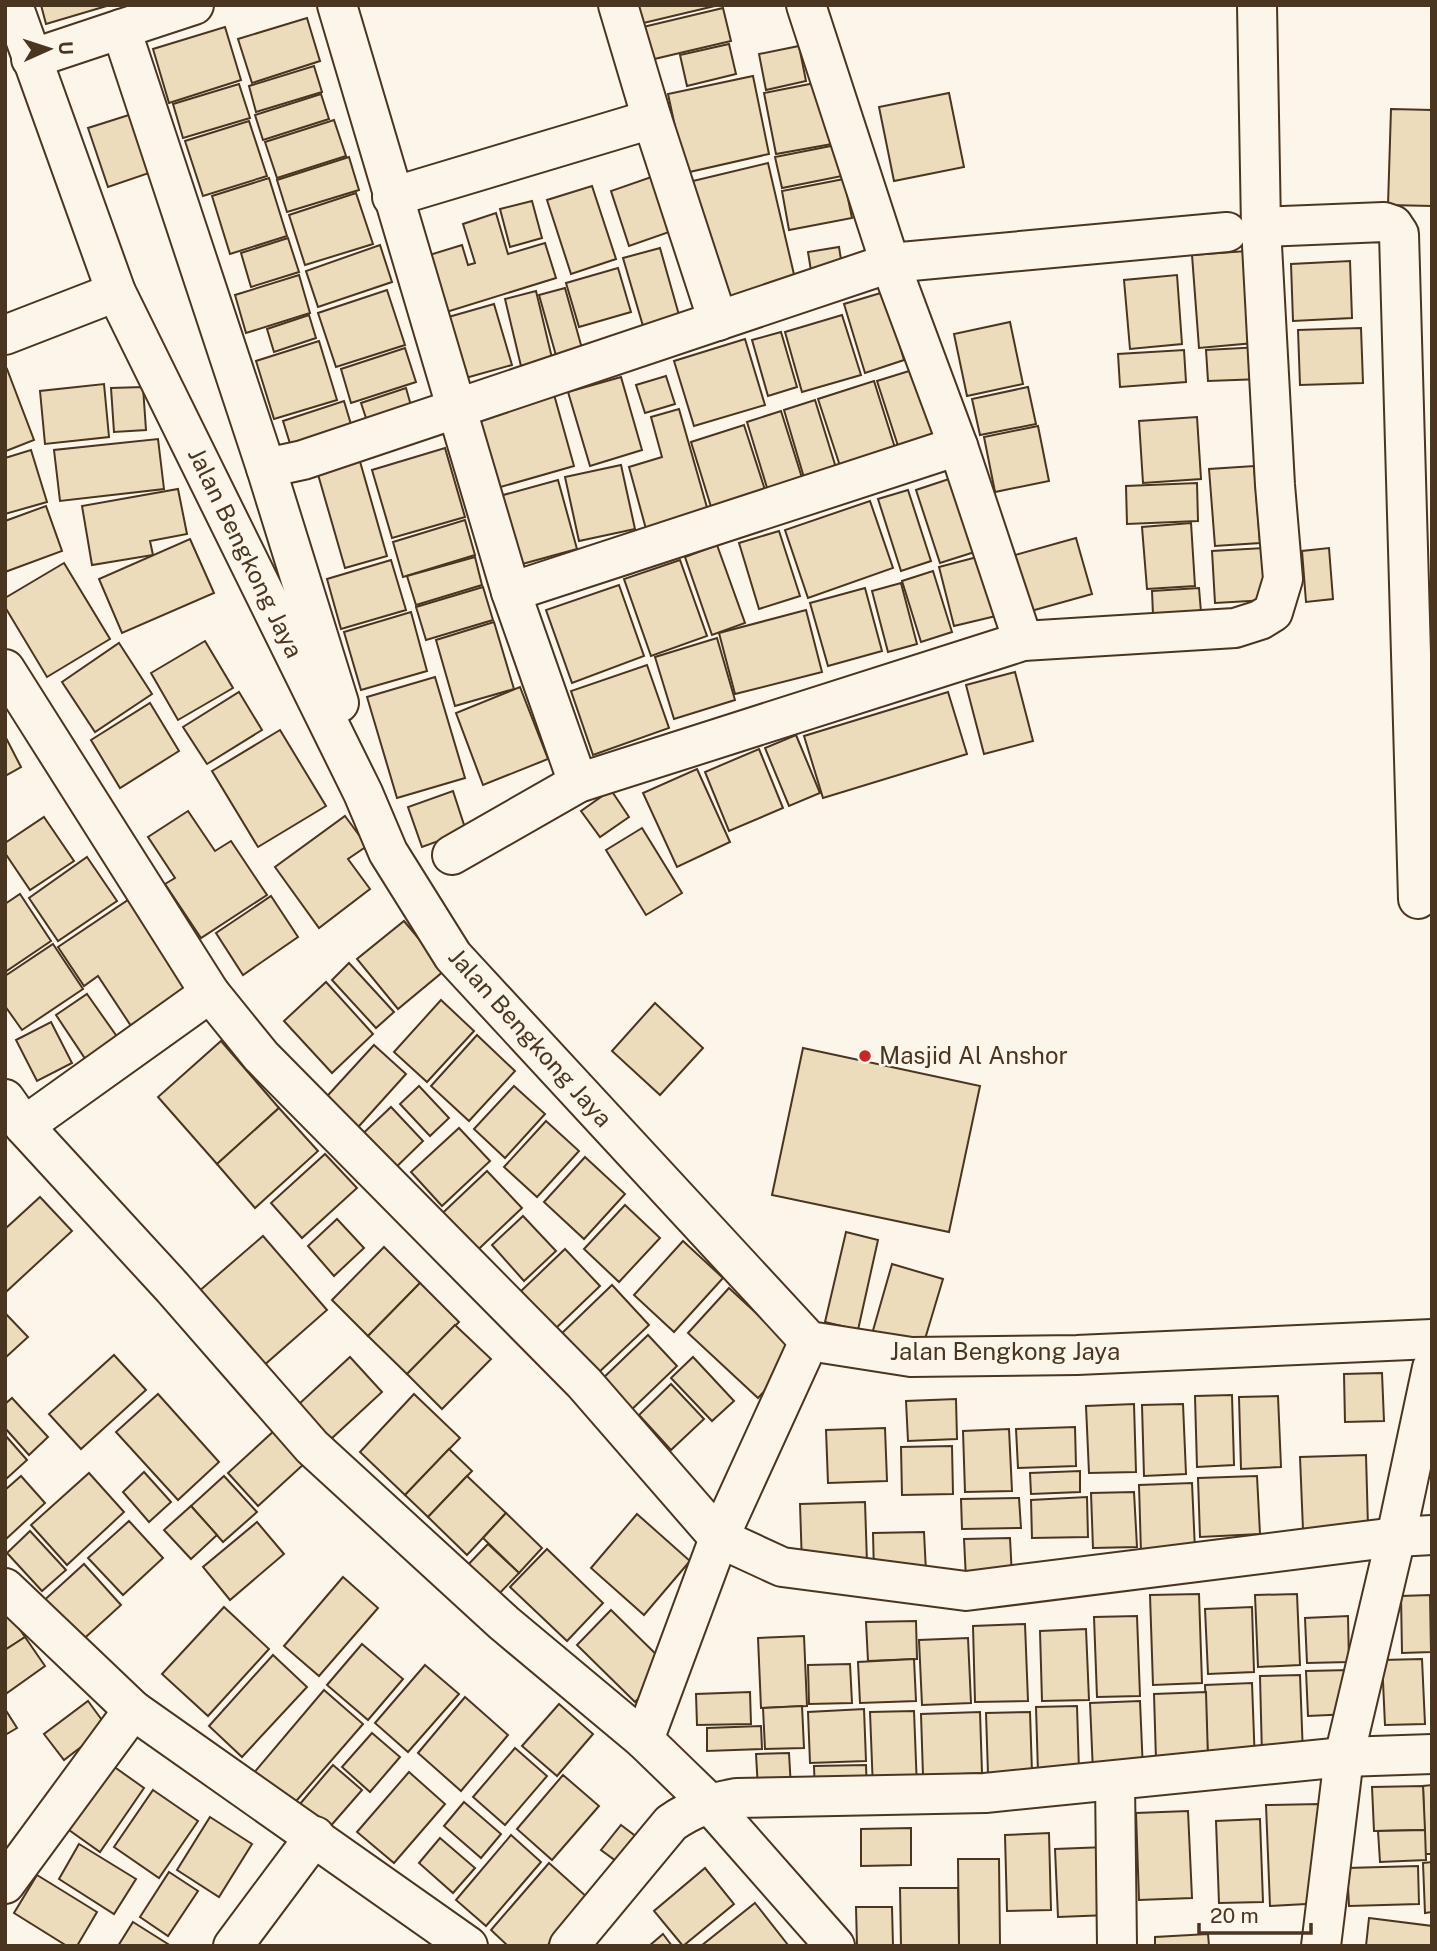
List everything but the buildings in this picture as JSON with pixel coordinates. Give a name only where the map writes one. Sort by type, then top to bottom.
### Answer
[{"type":"street","name":"Jalan Bengkong Jaya","points":[[13,5],[116,292],[363,793],[388,852],[453,956],[809,1341],[911,1357],[1077,1355],[1432,1339]]},
{"type":"street","points":[[31,59],[194,5]]},
{"type":"street","points":[[337,5],[511,592],[578,783]]},
{"type":"street","points":[[618,5],[718,321]]},
{"type":"street","points":[[806,5],[890,263],[958,446],[1023,641]]},
{"type":"street","points":[[452,855],[578,783],[1023,641],[1235,628],[1260,620],[1273,612],[1283,579],[1275,485],[1244,230],[1257,5]]},
{"type":"street","points":[[121,29],[266,468],[336,692],[363,793]]},
{"type":"street","points":[[393,197],[652,119]]},
{"type":"street","points":[[266,468],[303,460],[890,263],[1244,230],[1384,222],[1393,225],[1399,234],[1418,899]]},
{"type":"street","points":[[5,335],[116,292]]},
{"type":"street","points":[[511,592],[958,446]]},
{"type":"street","points":[[5,669],[210,993],[261,1056],[584,1383],[719,1538],[782,1567],[966,1591],[1414,1536]]},
{"type":"street","points":[[210,993],[15,1112],[312,1447],[505,1623],[644,1740],[709,1803],[835,1946]]},
{"type":"street","points":[[644,1740],[719,1538],[809,1341]]},
{"type":"street","points":[[1321,1946],[1345,1757],[1414,1536],[1432,1368]]},
{"type":"street","points":[[5,1588],[134,1710],[468,1946]]},
{"type":"street","points":[[5,1884],[134,1710]]},
{"type":"street","points":[[569,1946],[671,1823],[690,1810],[709,1803],[737,1798],[985,1793],[1345,1757],[1432,1754]]},
{"type":"street","points":[[1115,1782],[1117,1946]]},
{"type":"street","points":[[233,1946],[315,1836]]},
{"type":"place","name":"Masjid Al Anshor","points":[[865,1056]]}]
